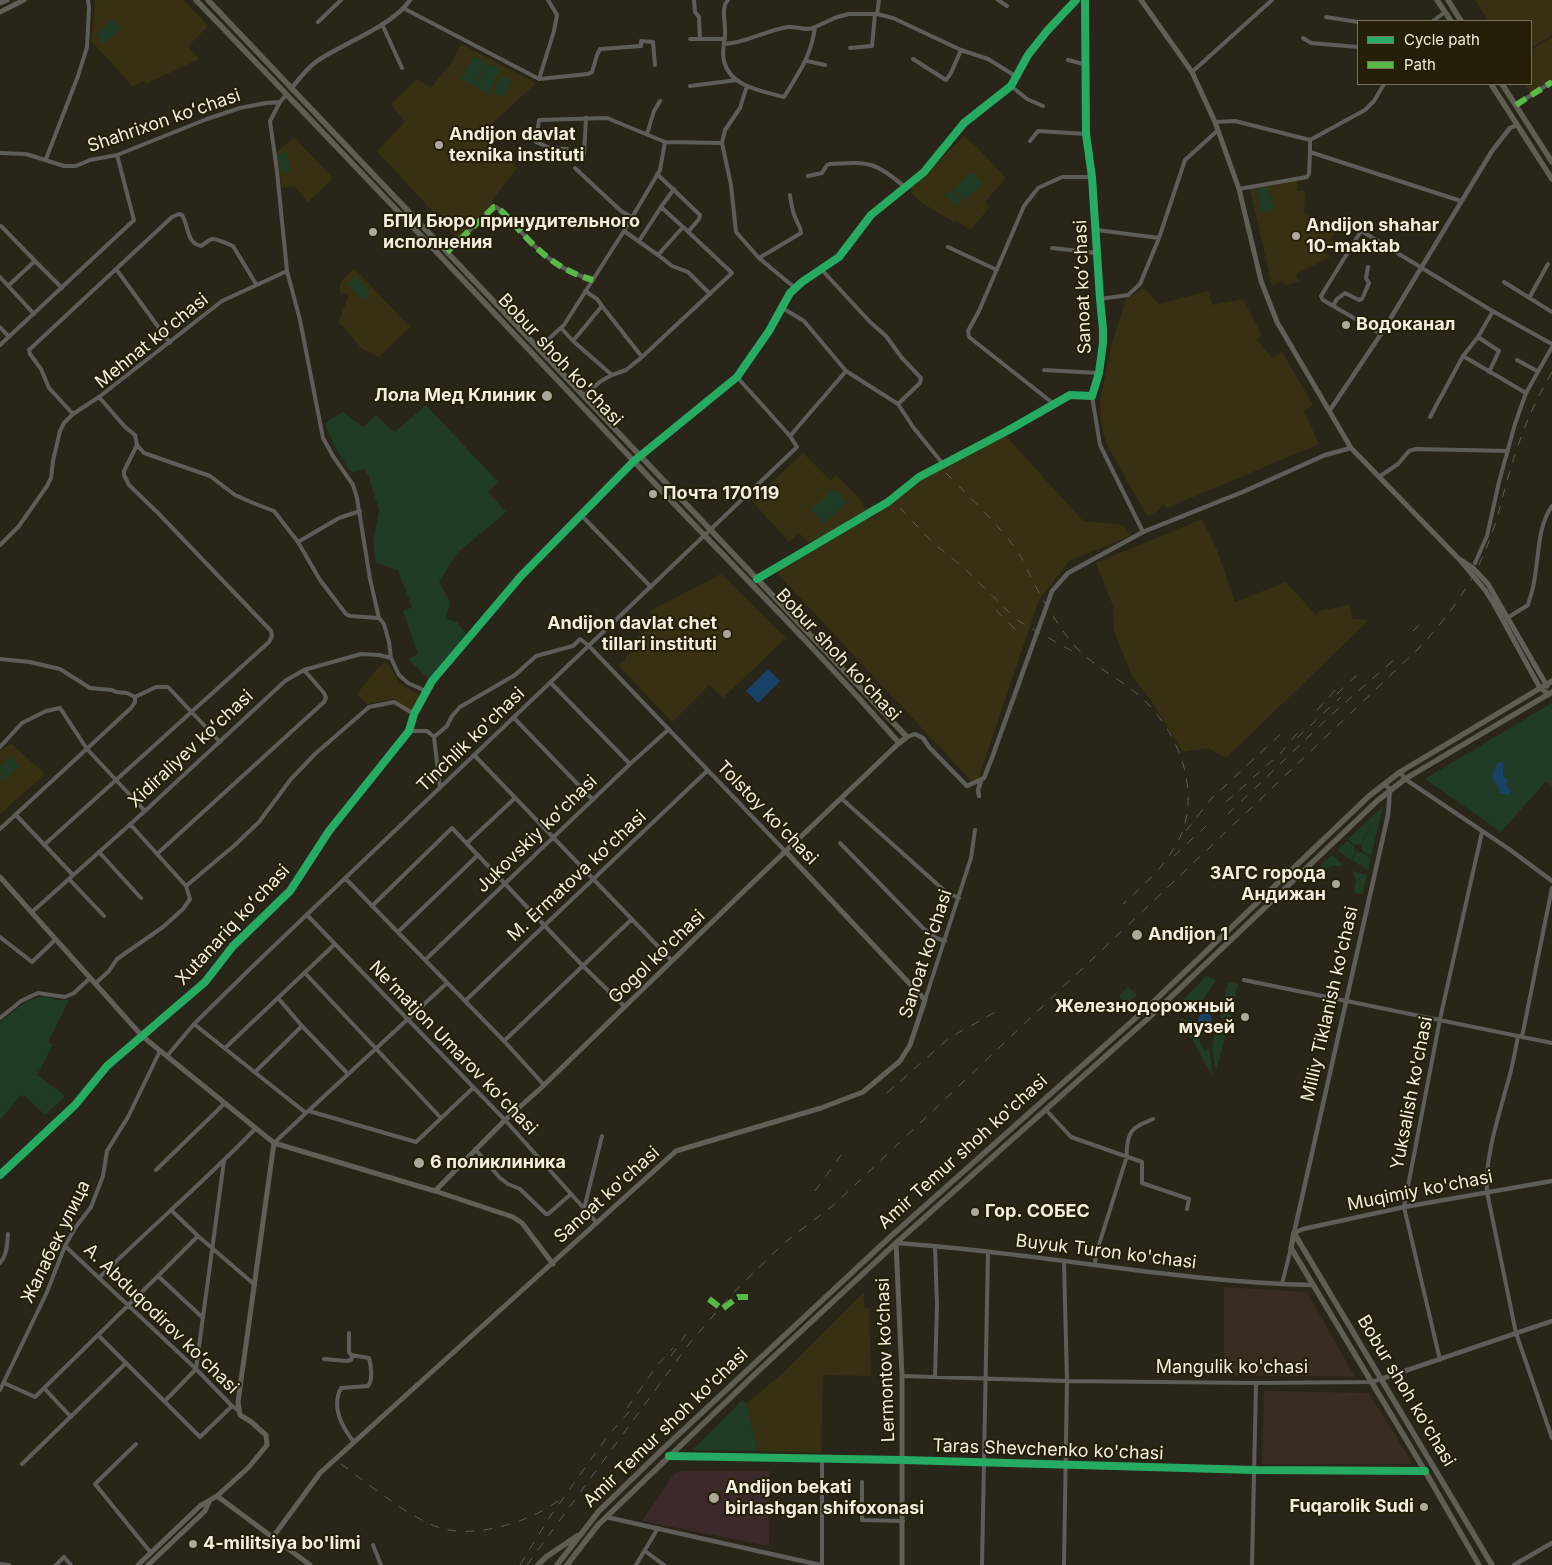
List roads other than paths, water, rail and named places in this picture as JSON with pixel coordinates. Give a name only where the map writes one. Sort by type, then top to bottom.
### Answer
[{"type":"main road","points":[[0,3],[6,0]]},
{"type":"main road","points":[[0,12],[24,0]]},
{"type":"main road","name":"Bobur shoh ko'chasi","points":[[196,0],[864,702],[900,743]]},
{"type":"main road","name":"Bobur shoh ko'chasi","points":[[208,0],[907,737]]},
{"type":"main road","points":[[1141,0],[1192,72],[1214,122],[1239,189],[1270,307],[1351,448],[1459,559],[1490,596],[1550,682],[1550,693]]},
{"type":"main road","points":[[1437,0],[1450,20]]},
{"type":"main road","points":[[1448,0],[1460,20]]},
{"type":"main road","points":[[1492,85],[1551,175]]},
{"type":"main road","points":[[1503,85],[1552,162]]},
{"type":"main road","points":[[1517,125],[1525,119]]},
{"type":"main road","points":[[1505,618],[1540,688],[1550,693]]},
{"type":"main road","points":[[848,686],[853,679]]},
{"type":"main road","points":[[1400,772],[1550,682]]},
{"type":"main road","points":[[1405,779],[1550,693]]},
{"type":"main road","points":[[864,702],[870,696]]},
{"type":"main road","points":[[900,743],[907,737]]},
{"type":"main road","name":"Gogol ko'chasi","points":[[435,1191],[505,1120],[544,1085],[900,743]]},
{"type":"main road","name":"Amir Temur shoh ko'chasi","points":[[557,1565],[599,1511],[664,1448],[890,1237],[1148,1007],[1338,824],[1400,772]]},
{"type":"main road","name":"Amir Temur shoh ko'chasi","points":[[567,1565],[598,1525],[754,1375],[896,1243],[1154,1013],[1304,869],[1390,789],[1405,779]]},
{"type":"main road","name":"Tolstoy ko'chasi","points":[[786,852],[925,1000]]},
{"type":"main road","points":[[0,877],[142,1036],[274,1144],[435,1191],[512,1217],[522,1223],[553,1264]]},
{"type":"main road","name":"Sanoat ko'chasi","points":[[274,1537],[320,1472],[553,1264],[676,1151],[821,1108],[863,1092],[890,1071],[903,1057],[910,1045],[925,1000]]},
{"type":"main road","points":[[1148,1007],[1154,1013]]},
{"type":"main road","points":[[143,1564],[151,1553],[200,1506],[210,1502],[217,1496],[266,1447],[266,1435],[240,1415],[238,1410],[274,1144]]},
{"type":"main road","points":[[1291,1248],[1294,1233]]},
{"type":"main road","name":"Bobur shoh ko'chasi","points":[[1294,1233],[1492,1565]]},
{"type":"main road","points":[[890,1237],[896,1243]]},
{"type":"main road","name":"Lermontov ko’chasi","points":[[896,1243],[902,1376],[902,1565]]},
{"type":"main road","name":"Bobur shoh ko'chasi","points":[[1291,1248],[1425,1471],[1478,1565]]},
{"type":"main road","points":[[217,1496],[310,1565]]},
{"type":"main road","points":[[143,1564],[205,1511],[210,1502]]},
{"type":"main road","points":[[538,1565],[581,1533]]},
{"type":"street","points":[[46,160],[87,47],[88,0]]},
{"type":"street","points":[[318,22],[341,0]]},
{"type":"street","points":[[410,0],[405,9],[317,61],[306,70],[280,102],[270,121],[287,271],[300,320],[323,438],[353,485],[360,510],[370,579],[380,618],[384,624],[389,642],[391,658],[399,675],[408,683],[426,691]]},
{"type":"street","points":[[539,79],[557,15],[549,2],[554,0]]},
{"type":"street","points":[[694,0],[695,12],[699,17],[700,38]]},
{"type":"street","points":[[728,0],[724,6],[724,60],[730,74],[747,86],[784,97],[807,61],[815,27]]},
{"type":"street","points":[[850,48],[872,46],[879,0]]},
{"type":"street","points":[[998,0],[1007,6]]},
{"type":"street","points":[[440,788],[434,738],[427,731],[410,730],[414,714],[426,691],[440,672],[521,576],[634,462],[737,376],[768,331],[787,296],[844,252],[871,215],[924,172],[964,124],[1011,86],[1028,55],[1076,0]]},
{"type":"street","name":"Sanoat koʻchasi","points":[[1085,0],[1087,65],[1086,134],[1092,177],[1103,343],[1092,396]]},
{"type":"street","points":[[1192,72],[1272,0]]},
{"type":"street","points":[[405,9],[539,79],[588,74],[592,72],[600,49],[641,46],[641,41],[653,42],[655,65]]},
{"type":"street","points":[[1434,20],[1445,12]]},
{"type":"street","points":[[690,39],[700,38],[737,44],[789,27],[809,30],[837,17],[849,14],[876,14],[894,18],[961,50],[988,59],[1017,78]]},
{"type":"street","points":[[1326,17],[1357,22]]},
{"type":"street","points":[[382,24],[402,68]]},
{"type":"street","points":[[1303,38],[1311,43],[1357,47]]},
{"type":"street","points":[[913,59],[946,80],[961,50]]},
{"type":"street","points":[[1068,60],[1087,65]]},
{"type":"street","points":[[807,61],[825,65]]},
{"type":"street","points":[[690,86],[737,80]]},
{"type":"street","points":[[1516,105],[1552,82]]},
{"type":"street","points":[[1214,122],[1235,121],[1310,140],[1365,110],[1374,101],[1383,85]]},
{"type":"street","points":[[747,86],[740,108],[725,130],[722,143],[731,185],[736,232],[759,258],[795,288]]},
{"type":"street","points":[[1011,86],[1027,99],[1043,106]]},
{"type":"street","points":[[647,134],[654,111],[660,101]]},
{"type":"street","name":"Shahrixon koʻchasi","points":[[0,153],[26,154],[70,167],[117,155],[207,119],[240,108],[280,102]]},
{"type":"street","points":[[584,154],[586,118]]},
{"type":"street","points":[[567,149],[550,148],[536,142],[538,122],[543,120],[607,118],[665,142],[722,143]]},
{"type":"street","points":[[1330,410],[1381,334],[1492,151],[1510,128],[1517,125]]},
{"type":"street","points":[[1100,299],[1128,295],[1140,284],[1159,238],[1185,160],[1217,131]]},
{"type":"street","points":[[1030,141],[1038,132],[1086,134]]},
{"type":"street","points":[[1239,189],[1307,177],[1309,174],[1310,140]]},
{"type":"street","points":[[538,348],[561,328],[624,231],[660,170],[665,142]]},
{"type":"street","points":[[1310,152],[1461,201]]},
{"type":"street","points":[[0,345],[134,220],[117,155]]},
{"type":"street","points":[[808,176],[822,173],[827,165],[830,164],[864,162],[884,170],[905,187]]},
{"type":"street","points":[[575,168],[621,211],[632,217]]},
{"type":"street","points":[[657,174],[700,215],[688,232]]},
{"type":"street","points":[[1054,404],[968,335],[968,331],[979,311],[1024,206],[1038,188],[1062,177],[1092,177]]},
{"type":"street","points":[[639,241],[674,189]]},
{"type":"street","points":[[759,258],[801,233],[802,230],[792,207],[790,195]]},
{"type":"street","points":[[447,252],[496,207],[529,241],[559,267],[593,280]]},
{"type":"street","points":[[584,396],[601,381],[626,370],[642,357],[732,273],[662,207]]},
{"type":"street","points":[[73,414],[49,388],[41,369],[29,350],[172,217],[178,214],[183,217],[191,240],[195,244],[201,246],[212,239],[216,239],[233,246],[256,284]]},
{"type":"street","points":[[1350,224],[1552,345],[1526,393],[1499,482],[1487,536],[1475,563]]},
{"type":"street","points":[[1,226],[62,288]]},
{"type":"street","points":[[658,254],[683,227]]},
{"type":"street","points":[[1096,230],[1159,238]]},
{"type":"street","points":[[624,231],[672,266],[688,272],[710,294]]},
{"type":"street","points":[[1361,231],[1321,296],[1323,300],[1381,334]]},
{"type":"street","points":[[948,247],[996,270]]},
{"type":"street","points":[[1052,248],[1097,253]]},
{"type":"street","points":[[8,286],[35,261]]},
{"type":"street","points":[[1529,298],[1548,264]]},
{"type":"street","points":[[1333,306],[1337,299],[1345,293],[1359,300],[1362,299],[1369,283],[1366,278],[1368,267]]},
{"type":"street","points":[[116,269],[170,343]]},
{"type":"street","points":[[822,270],[870,322],[886,336],[902,358],[921,378],[920,383],[898,404]]},
{"type":"street","name":"Mehnat koʻchasi","points":[[287,271],[222,301],[99,397],[125,427],[135,435],[137,445],[144,453],[210,476],[235,495],[274,511],[298,542],[320,580],[346,614],[350,616],[380,618]]},
{"type":"street","points":[[0,277],[34,314]]},
{"type":"street","points":[[0,286],[4,282]]},
{"type":"street","points":[[1504,282],[1552,312]]},
{"type":"street","points":[[586,291],[597,299],[642,357]]},
{"type":"street","points":[[574,341],[602,306]]},
{"type":"street","points":[[781,307],[804,321],[846,371],[898,404],[913,427],[943,464]]},
{"type":"street","points":[[1430,417],[1463,356],[1478,337],[1493,311]]},
{"type":"street","points":[[0,327],[9,337]]},
{"type":"street","points":[[561,328],[612,375]]},
{"type":"street","points":[[1478,337],[1499,351],[1489,372]]},
{"type":"street","points":[[1463,356],[1526,393]]},
{"type":"street","points":[[1517,360],[1537,371]]},
{"type":"street","points":[[1044,370],[1098,373]]},
{"type":"street","points":[[737,376],[790,436],[846,371]]},
{"type":"street","points":[[757,579],[888,502],[919,476],[1007,431],[1070,395],[1092,396],[1100,445],[1143,532]]},
{"type":"street","points":[[0,545],[19,526],[47,486],[51,478],[60,431],[64,423],[73,414],[99,397]]},
{"type":"street","name":"Tinchlik ko'chasi","points":[[167,1056],[194,1024],[797,446],[790,436]]},
{"type":"street","points":[[44,845],[271,639],[272,633],[129,485],[124,470],[137,445]]},
{"type":"street","points":[[978,796],[981,781],[984,778],[1052,591],[1068,573],[1143,532],[1245,491],[1325,455],[1351,448]]},
{"type":"street","points":[[1379,477],[1398,464],[1409,450],[1508,451]]},
{"type":"street","points":[[1505,618],[1528,605],[1534,582],[1541,532],[1552,506]]},
{"type":"street","points":[[298,542],[339,518],[360,510]]},
{"type":"street","points":[[581,515],[651,587]]},
{"type":"street","points":[[434,738],[447,726],[452,716],[460,707],[515,675],[536,656],[572,646],[580,639],[588,645]]},
{"type":"street","name":"Tolstoy ko'chasi","points":[[588,645],[786,852]]},
{"type":"street","name":"Xidiraliyev koʻchasi","points":[[32,912],[145,811],[285,681],[304,670],[361,654],[391,658]]},
{"type":"street","points":[[0,659],[30,662],[60,670],[90,688],[127,693],[135,697]]},
{"type":"street","points":[[157,854],[324,702],[326,698],[324,693],[304,670]]},
{"type":"street","points":[[551,683],[630,764]]},
{"type":"street","points":[[135,697],[151,689],[165,686],[220,742]]},
{"type":"street","points":[[0,829],[131,708],[135,702],[135,697]]},
{"type":"street","points":[[186,886],[259,822],[298,770],[369,707],[394,702],[414,714]]},
{"type":"street","points":[[0,747],[22,723],[46,711],[58,708],[87,748],[145,811]]},
{"type":"street","points":[[514,718],[593,800]]},
{"type":"street","name":"Jukovskiy koʻchasi","points":[[425,960],[630,764],[670,729]]},
{"type":"street","name":"Xutanariq koʻchasi","points":[[0,1175],[75,1105],[107,1066],[206,982],[248,931],[290,891],[329,831],[410,730]]},
{"type":"street","points":[[907,737],[915,734],[923,738],[929,747],[967,786],[981,781]]},
{"type":"street","points":[[475,756],[672,961]]},
{"type":"street","name":"M. Ermatova koʻchasi","points":[[466,1001],[707,771]]},
{"type":"street","points":[[1400,772],[1405,779],[1509,849],[1552,881]]},
{"type":"street","points":[[1384,784],[1390,789]]},
{"type":"street","name":"Milliy Tiklanish ko'chasi","points":[[1294,1233],[1388,815],[1390,789]]},
{"type":"street","points":[[467,843],[515,798]]},
{"type":"street","points":[[842,799],[946,892],[959,898]]},
{"type":"street","points":[[16,815],[104,916]]},
{"type":"street","points":[[95,984],[117,959],[163,927],[183,909],[190,899],[186,886],[130,824]]},
{"type":"street","points":[[372,906],[452,828],[582,966],[625,1007]]},
{"type":"street","name":"Sanoat ko'chasi","points":[[925,1000],[959,898],[972,852],[975,830]]},
{"type":"street","name":"Yuksalish ko'chasi","points":[[1440,1360],[1404,1207],[1440,1019],[1482,832]]},
{"type":"street","points":[[840,843],[923,928],[936,938],[945,941]]},
{"type":"street","points":[[99,852],[140,898]]},
{"type":"street","points":[[398,932],[478,855]]},
{"type":"street","points":[[346,879],[466,1001],[544,1085]]},
{"type":"street","points":[[1552,888],[1520,1036],[1495,1133],[1486,1177],[1516,1333],[1552,1438]]},
{"type":"street","name":"Neʻmatjon Umarov koʻchasi","points":[[308,915],[505,1120],[597,1223]]},
{"type":"street","points":[[504,1041],[632,920]]},
{"type":"street","points":[[0,937],[32,962],[56,939]]},
{"type":"street","points":[[225,1048],[335,944]]},
{"type":"street","points":[[305,973],[441,1118]]},
{"type":"street","points":[[0,1016],[20,1001],[38,993],[65,997],[74,993],[90,978]]},
{"type":"street","points":[[1244,980],[1552,1042]]},
{"type":"street","points":[[274,1144],[406,1019],[447,983]]},
{"type":"street","points":[[278,998],[348,1074]]},
{"type":"street","points":[[194,1024],[307,1112],[415,1142],[473,1088]]},
{"type":"street","points":[[255,1072],[302,1026]]},
{"type":"street","name":"Жалабек улица","points":[[0,1390],[47,1292],[65,1246],[75,1228],[91,1207],[103,1176],[107,1150],[128,1116],[160,1052]]},
{"type":"street","points":[[156,1170],[225,1103]]},
{"type":"street","points":[[1046,1110],[1071,1137],[1142,1162],[1142,1183],[1189,1199],[1187,1209]]},
{"type":"street","points":[[1095,1264],[1096,1254],[1127,1156],[1126,1150],[1134,1129],[1153,1119]]},
{"type":"street","points":[[100,1278],[224,1161],[255,1129]]},
{"type":"street","points":[[584,1209],[602,1136]]},
{"type":"street","points":[[476,1149],[500,1178],[520,1189],[546,1214],[571,1194]]},
{"type":"street","points":[[164,1401],[196,1369],[224,1161]]},
{"type":"street","name":"Muqimiy ko'chasi","points":[[1294,1233],[1303,1229],[1404,1207],[1552,1181]]},
{"type":"street","points":[[170,1210],[255,1285]]},
{"type":"street","points":[[0,1263],[7,1248],[8,1234]]},
{"type":"street","points":[[0,1377],[4,1382],[35,1397],[198,1236]]},
{"type":"street","name":"Buyuk Turon ko'chasi","points":[[896,1243],[1216,1279],[1313,1285]]},
{"type":"street","name":"A. Abduqodirov koʻchasi","points":[[65,1246],[238,1410]]},
{"type":"street","points":[[935,1247],[937,1306],[935,1377]]},
{"type":"street","points":[[1282,1284],[1291,1248]]},
{"type":"street","points":[[982,1565],[988,1252]]},
{"type":"street","points":[[1064,1262],[1067,1381],[1064,1565]]},
{"type":"street","points":[[158,1276],[203,1318]]},
{"type":"street","name":"Mangulik ko'chasi","points":[[902,1376],[1256,1384],[1371,1382],[1552,1321]]},
{"type":"street","points":[[349,1333],[348,1352],[353,1356],[369,1358],[371,1382],[368,1386],[341,1388],[339,1390],[339,1418],[343,1428],[354,1442]]},
{"type":"street","points":[[98,1335],[200,1437],[232,1406]]},
{"type":"street","points":[[324,1359],[347,1361],[351,1360],[353,1356]]},
{"type":"street","points":[[22,1464],[126,1363]]},
{"type":"street","points":[[1252,1565],[1256,1384]]},
{"type":"street","points":[[44,1388],[71,1416]]},
{"type":"street","points":[[136,1444],[95,1484],[151,1553]]},
{"type":"street","name":"Taras Shevchenko ko'chasi","points":[[669,1456],[903,1460],[1254,1470],[1425,1471]]},
{"type":"street","points":[[606,1517],[821,1565],[822,1459]]},
{"type":"street","points":[[862,1482],[862,1520],[902,1520]]},
{"type":"street","points":[[636,1565],[658,1528]]},
{"type":"street","points":[[1514,1565],[1552,1543]]},
{"type":"street","points":[[373,1545],[381,1565]]},
{"type":"street","points":[[645,1551],[664,1565]]},
{"type":"street","points":[[56,1565],[64,1558],[71,1565]]},
{"type":"street","points":[[0,1564],[9,1565]]},
{"type":"water","points":[[768,669],[780,681],[758,703],[746,691]]},
{"type":"water","points":[[1499,762],[1503,763],[1503,776],[1507,779],[1506,785],[1511,791],[1509,795],[1499,792],[1499,787],[1492,778],[1495,767]]},
{"type":"water","points":[[1205,1013],[1210,1015],[1212,1020],[1210,1025],[1205,1027],[1200,1025],[1198,1020],[1200,1015]]},
{"type":"railway","points":[[527,1565],[689,1344],[731,1295],[784,1243],[836,1203],[1416,651],[1440,625],[1461,596],[1486,550],[1524,430],[1539,395],[1552,372]]},
{"type":"railway","points":[[946,473],[992,520],[1021,557],[1051,612],[1074,645],[1081,653],[1142,698],[1156,712],[1177,747],[1188,787],[1188,807],[1184,826],[1176,845],[1165,862],[1123,904]]},
{"type":"railway","points":[[900,508],[933,543],[962,566],[1017,620],[1079,655]]},
{"type":"railway","points":[[996,610],[1020,634]]},
{"type":"railway","points":[[1413,631],[1423,621]]},
{"type":"railway","points":[[1228,814],[1330,716],[1396,658]]},
{"type":"railway","points":[[1337,694],[1360,672]]},
{"type":"railway","points":[[1317,710],[1339,686]]},
{"type":"railway","points":[[1297,738],[1341,697]]},
{"type":"railway","points":[[1186,831],[1211,799],[1286,729]]},
{"type":"railway","points":[[1280,754],[1299,731]]},
{"type":"railway","points":[[1226,802],[1275,758]]},
{"type":"railway","points":[[1174,856],[1206,826]]},
{"type":"railway","points":[[887,1093],[949,1038],[999,1010]]},
{"type":"railway","points":[[815,1191],[842,1154]]},
{"type":"railway","points":[[671,1356],[686,1334]]},
{"type":"railway","points":[[627,1408],[658,1364],[673,1348]]},
{"type":"railway","points":[[520,1565],[549,1518],[607,1437],[635,1405]]},
{"type":"railway","points":[[341,1464],[408,1512],[436,1527],[449,1530],[487,1530],[507,1525],[537,1514],[558,1501]]},
{"type":"place","name":"Andijon davlat texnika instituti","points":[[439,145]]},
{"type":"place","name":"БПИ Бюро принудительного исполнения","points":[[373,232]]},
{"type":"place","name":"Andijon shahar 10-maktab","points":[[1296,236]]},
{"type":"place","name":"Водоканал","points":[[1346,325]]},
{"type":"place","name":"Лола Мед Клиник","points":[[547,396]]},
{"type":"place","name":"Почта 170119","points":[[653,494]]},
{"type":"place","name":"Andijon davlat chet tillari instituti","points":[[727,634]]},
{"type":"place","name":"ЗАГС города Андижан","points":[[1336,884]]},
{"type":"place","name":"Andijon 1","points":[[1137,935]]},
{"type":"place","name":"Железнодорожный музей","points":[[1245,1017]]},
{"type":"place","name":"6 поликлиника","points":[[419,1163]]},
{"type":"place","name":"Гор. СОБЕС","points":[[975,1212]]},
{"type":"place","name":"Аndijon bekati birlashgan shifoxonasi","points":[[714,1498]]},
{"type":"place","name":"Fuqarolik Sudi","points":[[1424,1507]]},
{"type":"place","name":"4-militsiya bo'limi","points":[[193,1544]]}]
